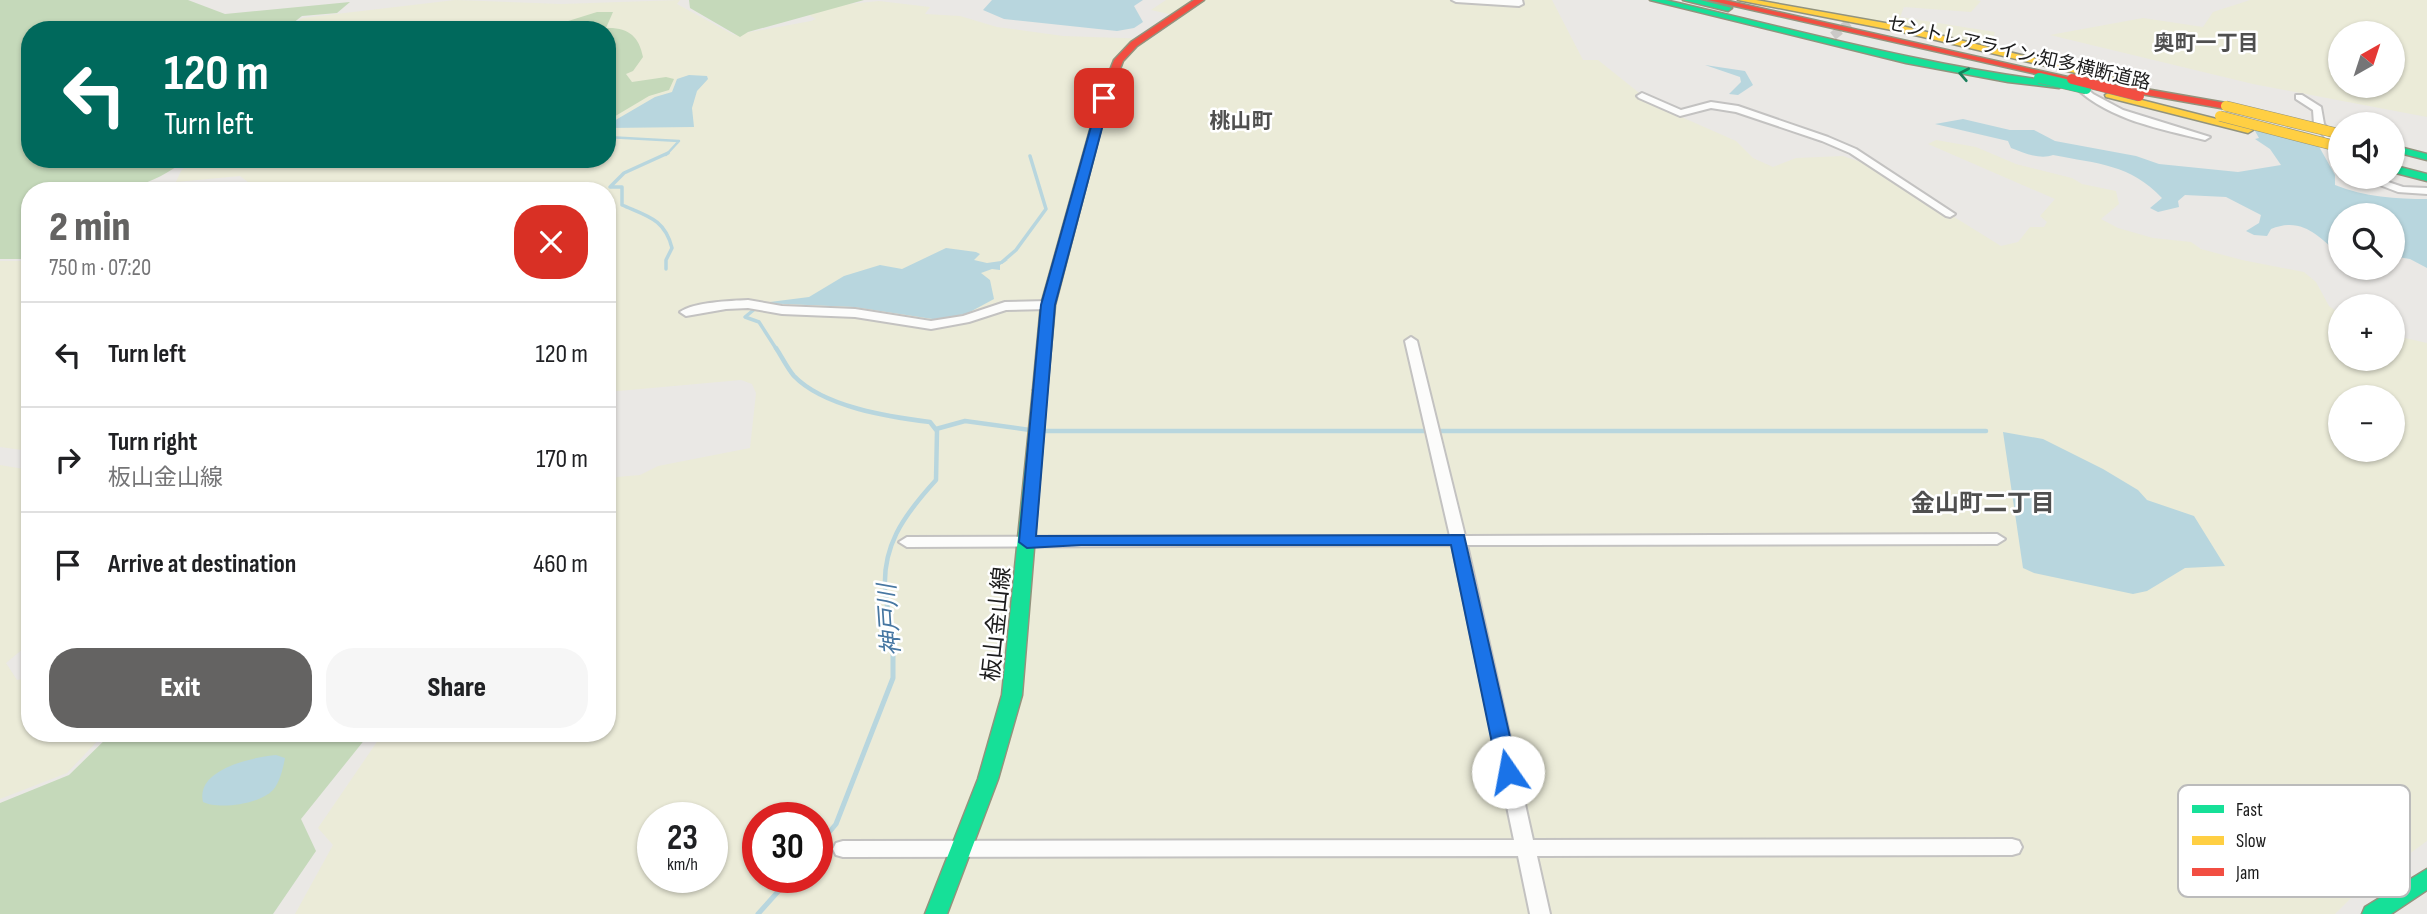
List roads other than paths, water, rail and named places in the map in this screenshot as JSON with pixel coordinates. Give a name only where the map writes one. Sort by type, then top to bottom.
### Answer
[{"type":"main road","name":"板山金山線","points":[[936,914],[963,850],[1002,739],[1012,695],[1048,305],[1104,101],[1119,60],[1134,44],[1200,0]]},
{"type":"main road","points":[[1654,0],[1830,38],[1959,73],[2085,84]]},
{"type":"main road","name":"セントレアライン;知多横断道路","points":[[1687,0],[2039,78],[2085,84],[2221,115]]},
{"type":"main road","name":"セントレアライン;知多横断道路","points":[[1712,0],[2221,115],[2328,146]]},
{"type":"main road","points":[[1742,0],[1851,22],[2085,84]]},
{"type":"main road","points":[[2221,115],[2328,132]]},
{"type":"main road","points":[[2405,151],[2427,157]]},
{"type":"main road","points":[[2405,165],[2427,171]]},
{"type":"main road","points":[[2405,172],[2427,178]]},
{"type":"main road","points":[[2410,889],[2427,878]]},
{"type":"main road","points":[[2373,914],[2398,897]]},
{"type":"street","points":[[1456,0],[1519,4],[1517,0]]},
{"type":"street","points":[[2085,84],[2091,97],[2126,113],[2206,137]]},
{"type":"street","points":[[1642,96],[1680,113],[1711,105],[1738,109],[1825,139],[1853,151],[1951,214]]},
{"type":"street","points":[[2299,97],[2318,109],[2319,124],[2328,135]]},
{"type":"street","points":[[2399,189],[2427,191]]},
{"type":"street","points":[[686,312],[748,304],[782,310],[855,313],[932,325],[965,319],[1004,306],[1048,305]]},
{"type":"street","points":[[1410,341],[1458,539],[1540,914]]},
{"type":"street","points":[[907,542],[1081,539],[1665,542],[1997,539]]},
{"type":"street","points":[[844,849],[2012,846]]},
{"type":"water","points":[[992,0],[1143,0],[1134,6],[1143,22],[1134,28],[1117,31],[1004,19],[983,10]]},
{"type":"water","points":[[1705,65],[1745,71],[1753,85],[1738,95],[1729,94],[1741,82],[1740,77]]},
{"type":"water","points":[[689,75],[707,76],[708,79],[697,91],[692,108],[694,127],[616,128],[616,120],[655,97],[672,92],[677,79]]},
{"type":"water","points":[[1963,119],[2010,130],[2034,130],[2055,141],[2136,156],[2159,164],[2238,172],[2281,165],[2270,149],[2255,139],[2259,138],[2251,124],[2317,143],[2328,163],[2328,189],[2427,199],[2427,268],[2405,258],[2405,203],[2328,203],[2328,244],[2309,230],[2292,225],[2271,229],[2267,236],[2254,235],[2246,231],[2259,223],[2261,215],[2226,197],[2185,195],[2178,201],[2179,207],[2158,212],[2150,208],[2162,198],[2138,178],[2125,172],[2053,155],[2032,155],[2011,148],[2008,141],[1935,124]]},
{"type":"water","points":[[946,248],[976,252],[980,254],[974,260],[987,263],[1008,260],[1000,265],[1000,270],[992,269],[981,273],[990,280],[994,299],[968,313],[939,320],[854,307],[761,303],[809,297],[844,276],[880,265],[902,269]]},
{"type":"water","points":[[2003,432],[2043,439],[2103,469],[2138,490],[2147,500],[2194,516],[2225,566],[2185,568],[2147,591],[2133,594],[2034,573],[2023,568]]},
{"type":"water","points":[[276,755],[285,758],[279,779],[267,795],[249,802],[229,805],[203,802],[203,791],[208,781],[217,773],[241,762]]},
{"type":"waterway","points":[[616,138],[679,141],[668,153]]},
{"type":"waterway","points":[[615,182],[624,173],[668,153]]},
{"type":"waterway","points":[[1002,262],[1016,250],[1046,209],[1030,156]]},
{"type":"waterway","points":[[616,187],[622,187],[622,205],[654,220],[665,231],[672,248],[666,260],[666,269]]},
{"type":"waterway","name":"神戸川","points":[[756,308],[745,317],[759,322],[777,350]]},
{"type":"waterway","name":"神戸川","points":[[776,348],[794,376],[822,396],[858,409],[930,422],[937,431],[936,480],[904,520],[890,548],[886,564],[886,599]]},
{"type":"waterway","points":[[936,429],[965,421],[1030,430]]},
{"type":"waterway","points":[[1042,431],[1986,431]]},
{"type":"waterway","name":"神戸川","points":[[833,828],[893,678],[893,647],[886,597]]},
{"type":"waterway","name":"神戸川","points":[[758,914],[777,893]]},
{"type":"tunnel","points":[[1833,36],[1849,23]]},
{"type":"district","name":"奥町一丁目","points":[[2206,43]]},
{"type":"district","name":"桃山町","points":[[1241,121]]},
{"type":"district","name":"金山町二丁目","points":[[1983,503]]}]
